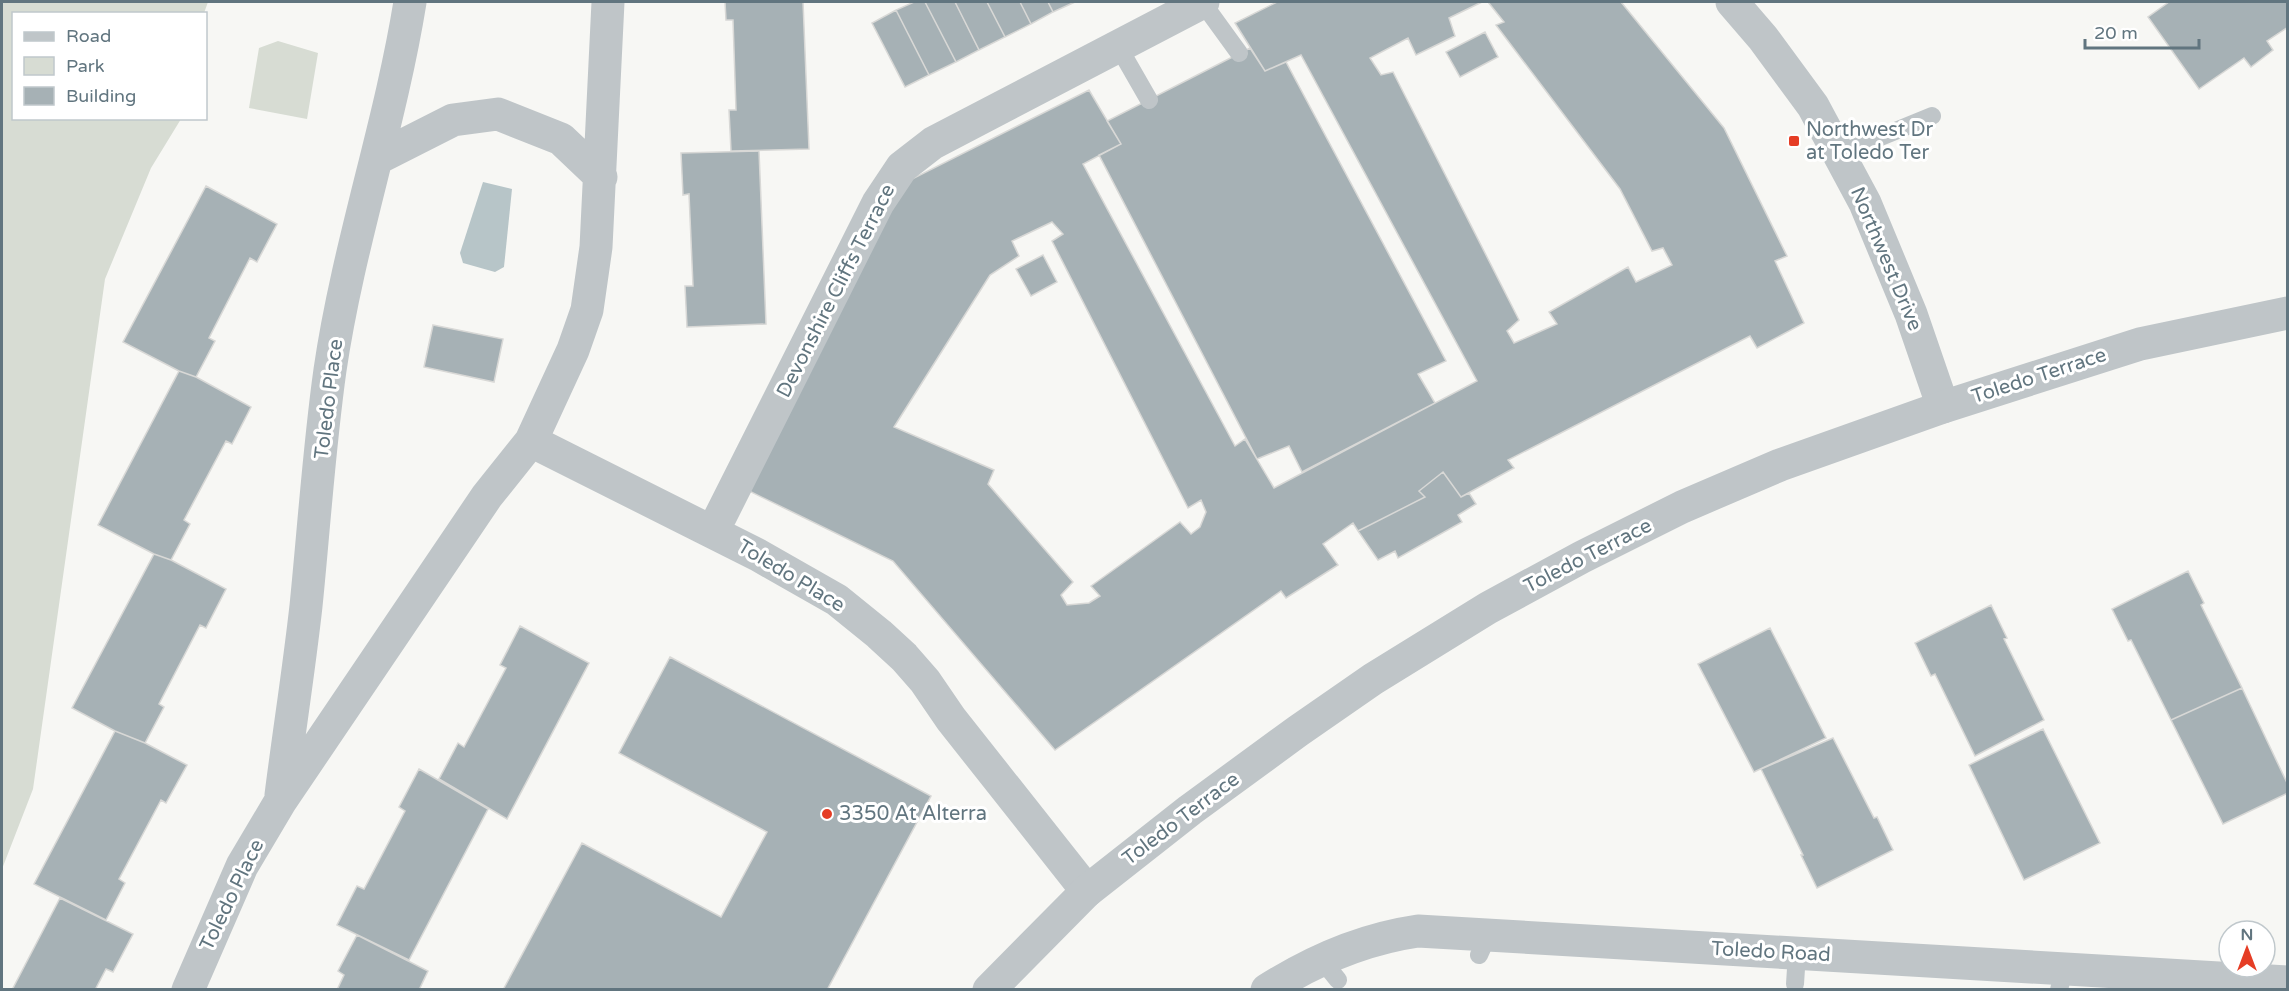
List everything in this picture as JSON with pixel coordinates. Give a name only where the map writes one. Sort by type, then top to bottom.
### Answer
[{"type":"street","name":"Toledo Place","points":[[280,802],[305,610],[330,370],[349,268],[378,158],[402,50],[410,2]]},
{"type":"street","name":"Toledo Place","points":[[188,990],[242,866],[280,802],[487,496],[531,441],[573,350],[587,310],[596,247],[608,2]]},
{"type":"street","name":"Devonshire Cliffs Terrace","points":[[713,531],[878,203],[902,167],[933,143],[1203,2]]},
{"type":"street","name":"Northwest Drive","points":[[1732,2],[1764,38],[1813,106],[1865,203],[1911,314],[1943,407]]},
{"type":"street","points":[[378,158],[453,120],[498,114],[561,139],[601,177]]},
{"type":"street","name":"Toledo Terrace","points":[[989,990],[1087,891],[1190,810],[1298,731],[1373,679],[1488,608],[1582,557],[1682,507],[1780,465],[1943,407],[2139,344],[2288,313]]},
{"type":"street","name":"Toledo Place","points":[[531,441],[713,531],[837,600],[904,657],[1087,891]]},
{"type":"street","name":"Toledo Road","points":[[1267,990],[1330,970],[1363,943],[1418,931],[1484,945],[1693,958],[1796,969],[2277,984]]},
{"type":"lane","points":[[1203,2],[1239,53]]},
{"type":"lane","points":[[1118,46],[1149,99]]},
{"type":"lane","points":[[1839,154],[1932,116]]},
{"type":"green space","points":[[2,2],[208,2],[204,12],[12,12],[12,120],[180,120],[151,168],[105,279],[33,789],[2,869]]},
{"type":"green space","points":[[278,41],[318,53],[307,119],[249,108],[259,48]]},
{"type":"shaded area","points":[[483,182],[512,189],[504,267],[495,272],[463,263],[460,253]]},
{"type":"building","points":[[725,2],[803,2],[809,149],[731,151],[729,110],[736,110],[733,20],[726,20]]},
{"type":"building","points":[[914,2],[925,2],[956,62],[929,75],[896,10]]},
{"type":"building","points":[[925,2],[955,2],[979,50],[956,62]]},
{"type":"building","points":[[955,2],[987,2],[1005,37],[979,50]]},
{"type":"building","points":[[987,2],[1020,2],[1031,24],[1005,37]]},
{"type":"building","points":[[1020,2],[1048,2],[1053,12],[1031,24]]},
{"type":"building","points":[[1048,2],[1075,2],[1053,12]]},
{"type":"building","points":[[1277,2],[1482,2],[1449,18],[1455,36],[1416,55],[1408,38],[1370,58],[1381,75],[1393,72],[1519,320],[1507,331],[1514,343],[1557,324],[1549,312],[1628,267],[1636,282],[1672,265],[1663,248],[1652,251],[1620,189],[1496,25],[1504,22],[1488,2],[1621,2],[1724,128],[1787,256],[1775,261],[1804,323],[1757,348],[1750,336],[1508,460],[1514,468],[1461,497],[1443,472],[1419,491],[1425,497],[1358,531],[1353,523],[1323,544],[1338,565],[1286,598],[1281,591],[1055,750],[893,561],[743,488],[906,182],[1089,90],[1121,144],[1083,164],[1235,446],[1245,439],[1274,488],[1477,381],[1301,55],[1265,71],[1235,23]],"holes":[[[1052,222],[1063,234],[1052,241],[1188,508],[1201,500],[1206,512],[1200,527],[1191,534],[1180,522],[1091,586],[1100,596],[1089,603],[1067,605],[1061,595],[1073,582],[988,484],[994,470],[894,427],[990,275],[1019,256],[1012,241]]]},
{"type":"building","points":[[2169,2],[2288,2],[2288,27],[2267,41],[2273,50],[2251,67],[2244,58],[2199,89],[2148,17]]},
{"type":"building","points":[[896,10],[929,75],[905,87],[872,23]]},
{"type":"building","points":[[1485,32],[1498,57],[1460,77],[1446,52]]},
{"type":"building","points":[[1250,48],[1265,71],[1286,62],[1446,361],[1418,374],[1435,403],[1302,472],[1289,446],[1257,459],[1099,155],[1121,144],[1107,121]]},
{"type":"building","points":[[759,151],[766,324],[687,327],[685,286],[693,286],[689,194],[683,195],[681,153]]},
{"type":"building","points":[[206,186],[277,224],[257,262],[250,258],[209,338],[215,341],[196,377],[179,371],[123,342]]},
{"type":"building","points":[[1043,255],[1057,282],[1031,296],[1016,269]]},
{"type":"building","points":[[433,325],[503,339],[494,382],[424,367]]},
{"type":"building","points":[[179,371],[196,377],[251,407],[232,444],[226,441],[184,520],[190,524],[171,560],[154,554],[98,525]]},
{"type":"building","points":[[1443,472],[1461,497],[1469,493],[1476,504],[1458,515],[1462,522],[1398,558],[1395,551],[1378,560],[1358,531],[1425,497],[1419,491]]},
{"type":"building","points":[[154,554],[171,560],[226,589],[206,628],[200,625],[159,704],[164,707],[145,743],[115,731],[72,708]]},
{"type":"building","points":[[2188,571],[2204,603],[2201,605],[2242,688],[2171,720],[2131,640],[2128,641],[2112,609]]},
{"type":"building","points":[[1991,605],[2007,638],[2004,639],[2044,720],[1975,756],[1935,674],[1931,676],[1915,643]]},
{"type":"building","points":[[520,626],[589,663],[507,819],[439,779],[458,743],[464,747],[506,668],[500,665]]},
{"type":"building","points":[[1770,628],[1826,738],[1754,772],[1698,664]]},
{"type":"building","name":"3350 At Alterra","points":[[670,657],[931,796],[827,990],[503,990],[582,843],[721,917],[767,832],[619,753]]},
{"type":"building","points":[[2242,688],[2288,785],[2288,793],[2223,824],[2171,720]]},
{"type":"building","points":[[2043,729],[2100,843],[2024,880],[1969,765]]},
{"type":"building","points":[[115,731],[145,743],[187,765],[166,803],[161,800],[119,879],[125,883],[106,920],[34,884]]},
{"type":"building","points":[[1833,738],[1893,850],[1817,888],[1761,769]]},
{"type":"building","points":[[419,769],[488,809],[409,960],[337,925],[357,886],[364,889],[405,811],[399,807]]},
{"type":"building","points":[[60,898],[133,934],[113,972],[106,969],[95,990],[12,990]]},
{"type":"building","points":[[357,935],[428,971],[419,990],[337,990],[344,975],[338,971]]},
{"type":"place","name":"Northwest Dr at Toledo Ter","points":[[1794,141]]},
{"type":"place","name":"3350 At Alterra","points":[[827,814]]}]
